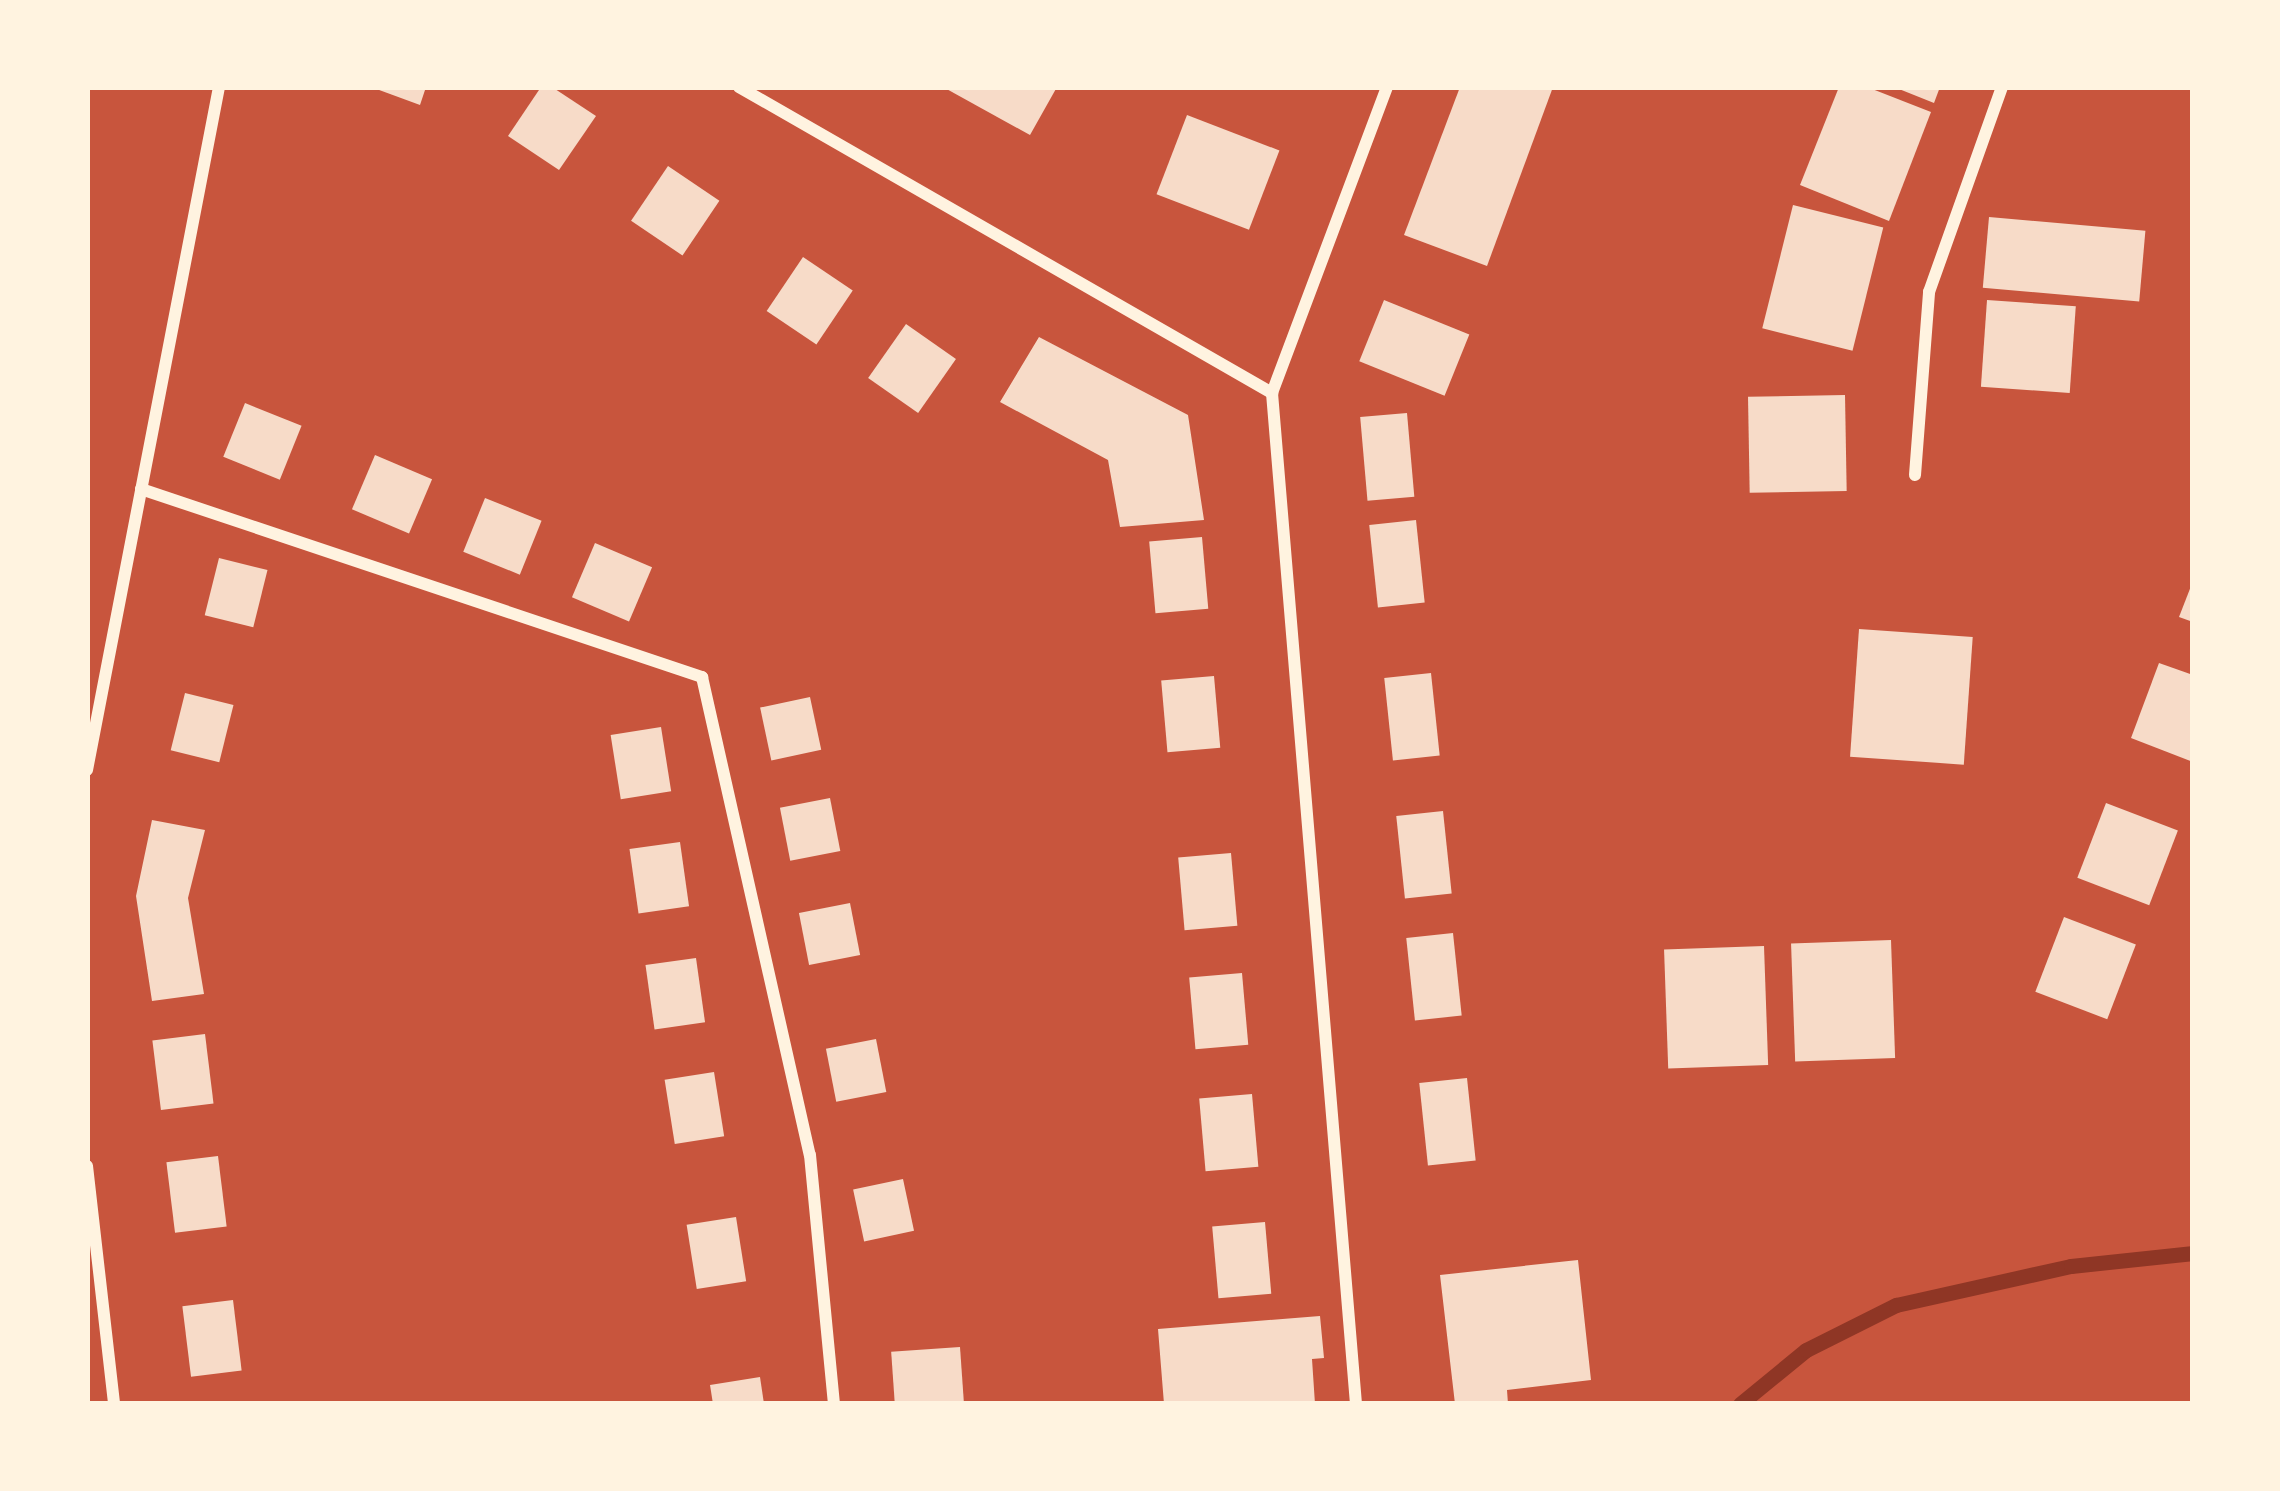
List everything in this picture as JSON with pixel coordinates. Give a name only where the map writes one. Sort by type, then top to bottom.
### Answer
[{"type":"street","points":[[87,770],[219,87]]},
{"type":"street","points":[[739,87],[1272,393]]},
{"type":"street","points":[[1356,1404],[1272,393],[1387,87]]},
{"type":"street","points":[[1915,475],[1929,292],[2002,87]]},
{"type":"street","points":[[140,489],[702,677],[810,1155],[834,1404]]},
{"type":"street","points":[[87,1166],[114,1404]]},
{"type":"building","points":[[371,87],[426,87],[420,105]]},
{"type":"building","points":[[541,87],[552,87],[596,116],[559,170],[508,136]]},
{"type":"building","points":[[943,87],[1057,87],[1030,135]]},
{"type":"building","points":[[1460,87],[1553,87],[1487,266],[1404,235]]},
{"type":"building","points":[[1839,87],[1867,87],[1931,112],[1889,221],[1800,185]]},
{"type":"building","points":[[1894,87],[1940,87],[1934,103]]},
{"type":"building","points":[[1187,115],[1279,150],[1249,230],[1157,194]]},
{"type":"building","points":[[668,166],[719,201],[682,255],[631,221]]},
{"type":"building","points":[[1793,205],[1883,227],[1853,351],[1762,328]]},
{"type":"building","points":[[1989,217],[2145,231],[2139,301],[1983,288]]},
{"type":"building","points":[[803,257],[853,291],[816,344],[767,311]]},
{"type":"building","points":[[1384,300],[1469,334],[1445,396],[1359,361]]},
{"type":"building","points":[[1987,300],[2076,306],[2070,393],[1981,387]]},
{"type":"building","points":[[906,324],[956,359],[918,413],[868,378]]},
{"type":"building","points":[[1039,337],[1188,415],[1204,520],[1120,527],[1108,460],[1000,402]]},
{"type":"building","points":[[1845,395],[1847,491],[1750,493],[1748,397]]},
{"type":"building","points":[[245,403],[302,426],[280,480],[223,457]]},
{"type":"building","points":[[1407,413],[1414,497],[1367,501],[1360,417]]},
{"type":"building","points":[[375,455],[432,479],[409,534],[352,509]]},
{"type":"building","points":[[485,498],[542,521],[520,575],[463,552]]},
{"type":"building","points":[[1416,520],[1425,603],[1378,607],[1369,525]]},
{"type":"building","points":[[1202,537],[1208,609],[1155,613],[1149,542]]},
{"type":"building","points":[[595,543],[652,567],[629,622],[572,597]]},
{"type":"building","points":[[219,558],[268,570],[253,627],[205,615]]},
{"type":"building","points":[[2193,581],[2193,622],[2179,617]]},
{"type":"building","points":[[1859,629],[1973,637],[1964,765],[1850,757]]},
{"type":"building","points":[[2159,663],[2193,675],[2193,762],[2131,738]]},
{"type":"building","points":[[1431,673],[1440,756],[1393,760],[1384,678]]},
{"type":"building","points":[[1214,676],[1220,748],[1167,752],[1161,681]]},
{"type":"building","points":[[185,693],[234,705],[219,762],[171,750]]},
{"type":"building","points":[[810,697],[821,750],[771,760],[760,708]]},
{"type":"building","points":[[661,727],[671,791],[621,799],[611,735]]},
{"type":"building","points":[[830,798],[840,851],[790,861],[780,808]]},
{"type":"building","points":[[2106,803],[2178,831],[2149,905],[2077,878]]},
{"type":"building","points":[[1443,811],[1452,894],[1405,898],[1396,816]]},
{"type":"building","points":[[152,820],[205,830],[188,898],[204,994],[152,1001],[136,896]]},
{"type":"building","points":[[680,842],[689,906],[639,913],[629,849]]},
{"type":"building","points":[[1231,853],[1237,926],[1185,930],[1178,858]]},
{"type":"building","points":[[850,903],[860,955],[809,965],[799,913]]},
{"type":"building","points":[[2064,917],[2136,945],[2107,1019],[2035,992]]},
{"type":"building","points":[[1453,933],[1462,1016],[1415,1020],[1406,938]]},
{"type":"building","points":[[1891,940],[1895,1058],[1795,1061],[1791,943]]},
{"type":"building","points":[[1764,946],[1768,1065],[1668,1068],[1664,949]]},
{"type":"building","points":[[696,958],[705,1022],[655,1029],[645,965]]},
{"type":"building","points":[[1242,973],[1248,1045],[1195,1049],[1189,978]]},
{"type":"building","points":[[205,1034],[214,1103],[161,1110],[152,1040]]},
{"type":"building","points":[[876,1039],[886,1092],[836,1102],[826,1049]]},
{"type":"building","points":[[714,1072],[724,1136],[675,1144],[665,1080]]},
{"type":"building","points":[[1467,1078],[1476,1161],[1428,1166],[1419,1083]]},
{"type":"building","points":[[1252,1094],[1258,1167],[1206,1171],[1199,1099]]},
{"type":"building","points":[[218,1156],[227,1226],[175,1233],[166,1162]]},
{"type":"building","points":[[903,1179],[914,1231],[864,1241],[853,1190]]},
{"type":"building","points":[[736,1217],[746,1281],[697,1289],[687,1225]]},
{"type":"building","points":[[1265,1222],[1271,1294],[1218,1298],[1212,1227]]},
{"type":"building","points":[[1578,1260],[1591,1380],[1507,1390],[1508,1404],[1455,1404],[1440,1275]]},
{"type":"building","points":[[233,1300],[242,1370],[191,1377],[182,1306]]},
{"type":"building","points":[[1320,1316],[1324,1358],[1312,1359],[1315,1404],[1164,1404],[1158,1329]]},
{"type":"building","points":[[960,1347],[964,1404],[895,1404],[891,1352]]},
{"type":"building","points":[[760,1377],[764,1404],[713,1404],[710,1385]]},
{"type":"waterway","points":[[1740,1404],[1806,1350],[1896,1305],[2071,1266],[2193,1253]]}]
